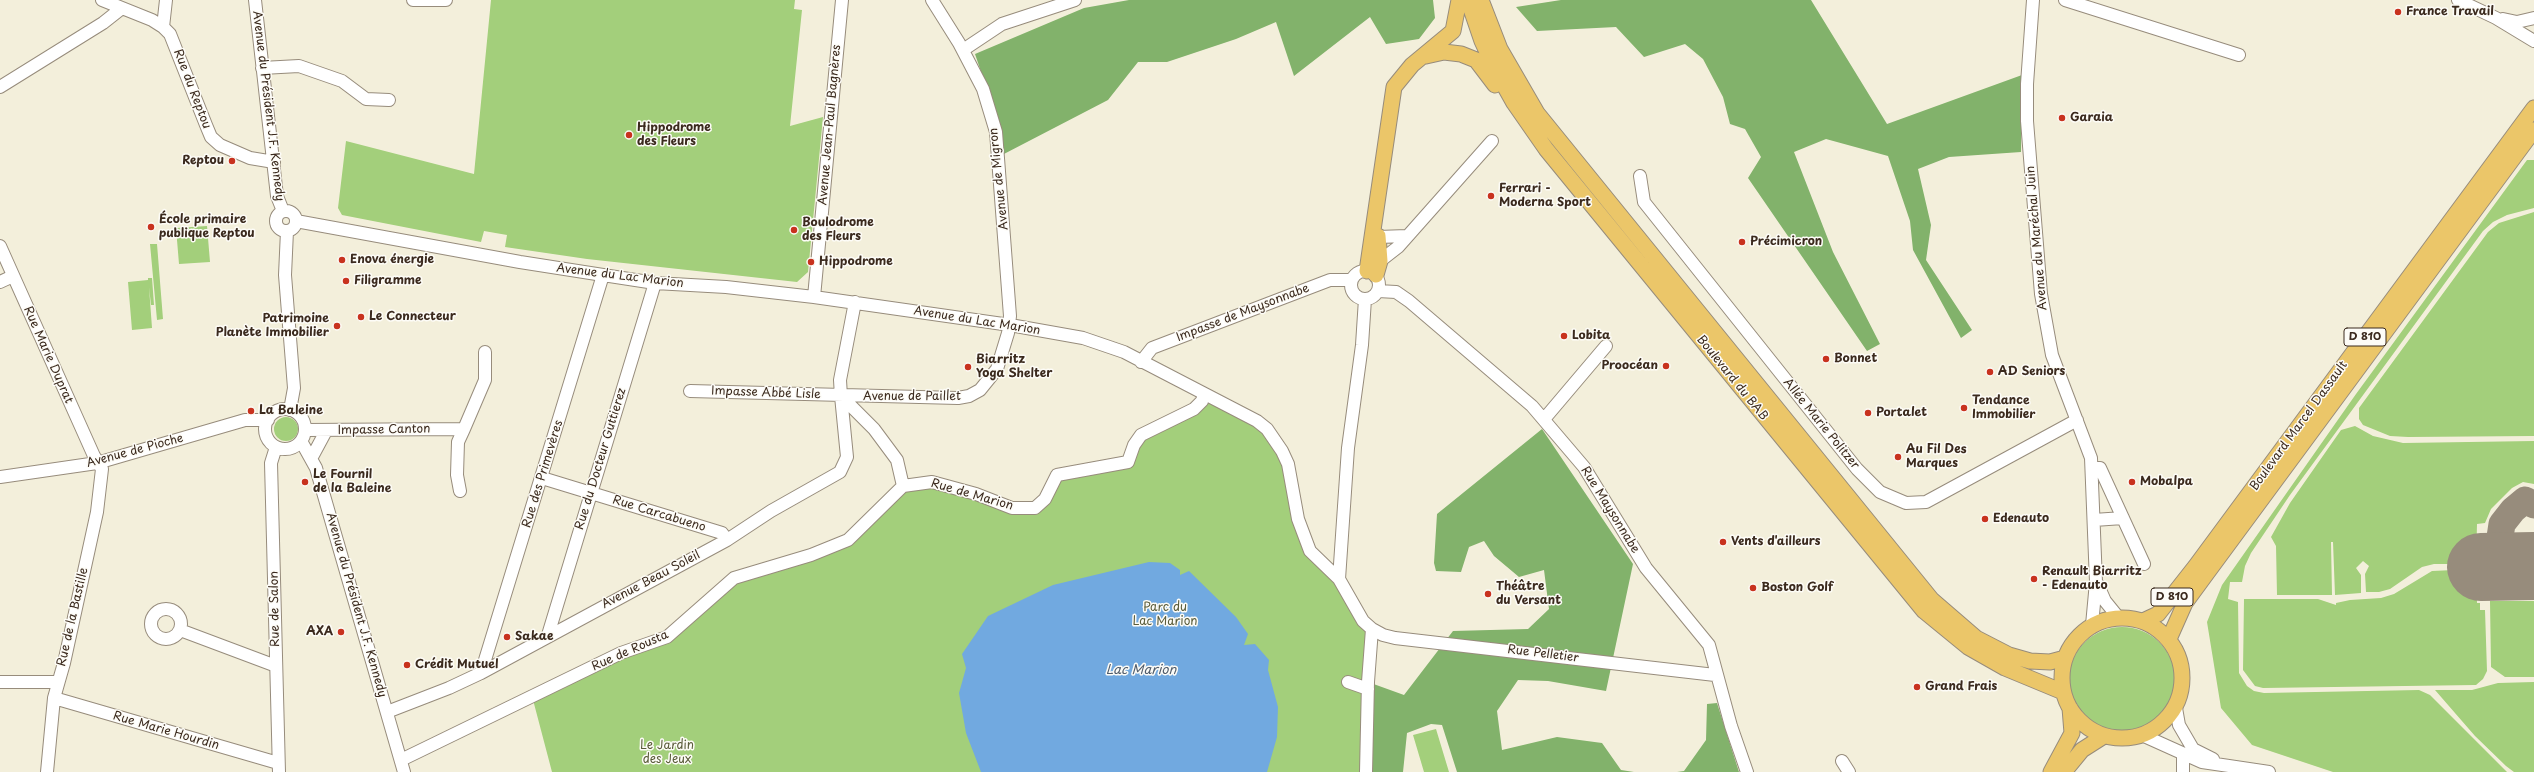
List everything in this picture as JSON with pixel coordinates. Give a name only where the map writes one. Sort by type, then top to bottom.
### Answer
[{"type":"main road","points":[[1371,273],[1374,222],[1394,87],[1412,65],[1425,56],[1453,31],[1459,0]]},
{"type":"main road","name":"Boulevard du BAB","points":[[1468,0],[1482,41],[1495,69],[1514,103],[1546,149],[1924,611],[1968,647],[2004,668],[2063,692]]},
{"type":"main road","name":"Boulevard du BAB","points":[[1481,0],[1500,49],[1518,85],[1537,114],[1932,600],[1976,638],[2009,655],[2030,661],[2050,662],[2065,658]]},
{"type":"main road","points":[[1425,56],[1444,52],[1461,54],[1476,60],[1489,75],[1506,104],[1546,149]]},
{"type":"main road","name":"Boulevard Marcel Dassault","points":[[2143,621],[2158,614],[2191,572],[2534,108]]},
{"type":"main road","name":"Boulevard Marcel Dassault","points":[[2169,639],[2181,610],[2198,585],[2534,130]]},
{"type":"main road","points":[[1371,273],[1380,261],[1374,241]]},
{"type":"main road","points":[[2118,617],[2143,621],[2157,628],[2169,639],[2181,660],[2183,684],[2176,708],[2161,725],[2142,736],[2123,739],[2104,736],[2084,725],[2070,708],[2063,692],[2062,675],[2065,658],[2071,645],[2092,626],[2118,617]]},
{"type":"main road","points":[[2051,772],[2072,733],[2070,708]]},
{"type":"main road","points":[[2064,772],[2082,750],[2104,736]]},
{"type":"street","points":[[102,0],[163,26],[166,0]]},
{"type":"street","name":"Avenue du Président J.F. Kennedy","points":[[255,0],[278,196],[283,211]]},
{"type":"street","points":[[413,0],[446,0]]},
{"type":"street","name":"Avenue Jean-Paul Bagnères","points":[[814,297],[842,0]]},
{"type":"street","name":"Avenue de Migron","points":[[932,0],[963,50],[983,89],[996,132],[1009,290],[1010,325]]},
{"type":"street","points":[[963,50],[1002,24],[1075,0]]},
{"type":"street","name":"Avenue du Maréchal Juin","points":[[2033,0],[2027,84],[2027,121],[2041,294],[2052,355],[2085,439],[2093,468],[2096,582],[2092,626]]},
{"type":"street","points":[[2065,0],[2239,55]]},
{"type":"street","points":[[2458,0],[2496,18],[2534,41]]},
{"type":"street","points":[[0,87],[103,23],[122,8]]},
{"type":"street","points":[[2496,18],[2517,22],[2534,18]]},
{"type":"street","name":"Rue du Reptou","points":[[163,26],[173,39],[211,137],[220,146],[232,152],[264,162],[274,162]]},
{"type":"street","points":[[262,68],[299,66],[342,81],[366,99],[389,100]]},
{"type":"street","points":[[1380,261],[1398,247],[1492,141]]},
{"type":"street","name":"Allée Marie Politzer","points":[[1640,176],[1644,202],[1856,469],[1880,492],[1906,503],[1926,502],[2077,420]]},
{"type":"street","name":"Avenue du Président J.F. Kennedy","points":[[287,231],[281,230],[276,225],[277,215],[283,211],[292,213],[296,221]]},
{"type":"street","points":[[290,410],[294,388],[285,275],[285,236],[287,231],[294,228],[296,221]]},
{"type":"street","name":"Avenue du Lac Marion","points":[[296,221],[520,262],[655,283],[726,287],[855,302],[1010,325],[1105,344],[1258,421],[1276,440],[1288,464],[1303,536],[1310,551],[1339,579],[1363,621],[1372,629]]},
{"type":"street","points":[[1374,241],[1407,236]]},
{"type":"street","name":"Rue Marie Duprat","points":[[0,246],[12,276],[97,463]]},
{"type":"street","points":[[1358,273],[1371,273],[1379,286],[1378,291],[1372,297],[1365,299],[1354,293],[1352,280],[1358,273]]},
{"type":"street","name":"Rue des Primevères","points":[[481,673],[603,275]]},
{"type":"street","points":[[0,282],[12,276]]},
{"type":"street","name":"Impasse de Maysonnabe","points":[[1141,362],[1152,348],[1330,280],[1352,280]]},
{"type":"street","name":"Rue du Docteur Guttierez","points":[[548,635],[655,283]]},
{"type":"street","name":"Rue Maysonnabe","points":[[1378,291],[1396,292],[1409,301],[1544,418],[1599,488],[1646,568],[1708,645],[1716,666],[1715,675],[1722,688],[1731,726],[1747,772]]},
{"type":"street","points":[[1339,579],[1348,448],[1362,345],[1365,299]]},
{"type":"street","name":"Avenue Beau Soleil","points":[[387,712],[449,688],[481,673],[548,635],[727,540],[771,511],[840,472],[847,457],[840,380],[855,302]]},
{"type":"street","name":"Avenue de Paillet","points":[[841,396],[958,398],[969,396],[990,380],[997,369],[1010,325]]},
{"type":"street","points":[[1544,418],[1606,346]]},
{"type":"street","points":[[460,491],[457,475],[458,442],[485,380],[484,352]]},
{"type":"street","name":"Impasse Abbé Lisle","points":[[690,390],[841,396]]},
{"type":"street","name":"Rue de Marion","points":[[903,486],[932,482],[976,494],[1012,508],[1035,508],[1045,499],[1057,475],[1128,462],[1134,445],[1141,435],[1194,409],[1202,401],[1204,394]]},
{"type":"street","points":[[841,396],[874,429],[897,460],[903,486]]},
{"type":"street","points":[[290,410],[301,417],[303,435],[293,448],[276,446],[271,443],[266,432],[268,420],[277,411],[290,410]]},
{"type":"street","name":"Avenue de Pioche","points":[[0,477],[97,463],[245,420],[268,420]]},
{"type":"street","name":"Impasse Canton","points":[[303,435],[326,431],[464,429]]},
{"type":"street","points":[[312,457],[326,431]]},
{"type":"street","name":"Avenue du Président J.F. Kennedy","points":[[303,435],[312,457],[404,772]]},
{"type":"street","name":"Rue de Salon","points":[[276,446],[271,463],[278,768]]},
{"type":"street","name":"Rue de la Bastille","points":[[47,772],[54,698],[57,682],[64,663],[97,512],[102,469],[97,463]]},
{"type":"street","points":[[2093,468],[2100,468],[2144,564]]},
{"type":"street","name":"Rue Carcabueno","points":[[542,478],[722,534],[727,540]]},
{"type":"street","name":"Rue de Rousta","points":[[401,760],[621,653],[667,637],[734,578],[811,555],[848,540],[903,486]]},
{"type":"street","points":[[2094,520],[2123,518]]},
{"type":"street","name":"Avenue du Maréchal Juin","points":[[2096,582],[2105,601],[2118,617]]},
{"type":"street","points":[[1366,772],[1368,689],[1372,629]]},
{"type":"street","name":"Rue Pelletier","points":[[1372,629],[1383,635],[1395,638],[1715,675]]},
{"type":"street","points":[[180,630],[276,666]]},
{"type":"street","points":[[0,682],[57,682]]},
{"type":"street","points":[[1348,682],[1368,689]]},
{"type":"street","name":"Rue Marie Hourdin","points":[[54,698],[278,768]]},
{"type":"street","points":[[2176,708],[2183,735],[2193,749],[2225,765]]},
{"type":"street","points":[[2142,736],[2202,762],[2269,772]]},
{"type":"street","points":[[2183,754],[2183,772]]},
{"type":"street","points":[[1842,761],[1849,772]]},
{"type":"green space","name":"Hippodrome des Fleurs","points":[[491,0],[795,0],[794,9],[802,10],[790,126],[823,117],[808,272],[797,282],[587,259],[505,247],[507,235],[484,231],[481,242],[342,215],[338,208],[346,141],[474,174]]},
{"type":"green space","points":[[1129,0],[1433,0],[1435,18],[1419,39],[1386,44],[1370,17],[1294,76],[1276,22],[1236,39],[1167,62],[1138,62],[1108,100],[1002,155],[995,113],[975,54],[1084,8]]},
{"type":"green space","points":[[1561,0],[1811,0],[1887,124],[2022,75],[2021,152],[1949,157],[1918,169],[1931,225],[1926,260],[1972,330],[1961,338],[1913,250],[1910,221],[1888,156],[1826,139],[1794,152],[1833,252],[1880,344],[1867,351],[1748,178],[1761,157],[1745,129],[1730,124],[1723,97],[1703,59],[1685,44],[1644,57],[1616,27],[1537,31],[1516,7]]},
{"type":"green space","points":[[2527,160],[2534,160],[2534,208],[2507,215],[2493,222],[2483,231],[2290,495],[2251,553],[2245,566],[2242,582],[2230,582],[2228,599],[2238,602],[2239,673],[2247,686],[2254,691],[2264,693],[2419,690],[2430,695],[2507,772],[2333,772],[2252,745],[2221,708],[2207,622],[2222,585],[2356,394]]},
{"type":"green space","points":[[2534,212],[2534,436],[2390,436],[2363,425],[2359,419],[2359,408],[2488,232],[2499,223]]},
{"type":"green space","points":[[207,226],[210,262],[179,264],[176,228]]},
{"type":"green space","points":[[150,244],[157,244],[163,319],[157,320]]},
{"type":"green space","points":[[148,278],[152,278],[154,305],[151,305],[149,287],[152,328],[132,330],[128,282],[148,280]]},
{"type":"green space","name":"Parc du Lac Marion","points":[[1204,394],[1276,440],[1303,536],[1372,629],[1366,772],[552,772],[532,696],[667,637],[734,578],[848,540],[903,486],[932,482],[1035,508],[1057,475],[1128,462],[1134,445],[1194,409]]},
{"type":"green space","points":[[286,417],[294,421],[298,429],[294,437],[286,441],[278,437],[274,429],[278,421]]},
{"type":"green space","points":[[2355,426],[2373,436],[2403,443],[2534,441],[2534,484],[2523,482],[2512,488],[2491,509],[2485,523],[2477,524],[2476,564],[2434,564],[2422,567],[2390,589],[2379,592],[2366,592],[2365,574],[2369,566],[2363,561],[2356,568],[2361,575],[2361,593],[2335,595],[2333,542],[2331,542],[2332,595],[2277,595],[2276,546],[2271,537],[2290,503],[2341,430]]},
{"type":"green space","points":[[1542,429],[1633,564],[1606,691],[1548,681],[1518,680],[1497,711],[1502,750],[1557,737],[1602,743],[1621,770],[1634,772],[1457,772],[1442,725],[1431,724],[1407,733],[1403,772],[1366,772],[1368,682],[1404,695],[1453,631],[1528,629],[1549,609],[1544,570],[1519,577],[1494,556],[1484,541],[1469,547],[1461,572],[1436,571],[1434,563],[1437,514]]},
{"type":"green space","points":[[2476,569],[2477,603],[2480,603],[2480,610],[2485,610],[2487,671],[2483,679],[2476,685],[2263,688],[2255,686],[2243,670],[2244,599],[2318,599],[2336,605],[2336,603],[2350,600],[2381,598],[2394,594],[2432,571]]},
{"type":"green space","points":[[2490,601],[2534,601],[2534,677],[2505,677],[2491,667]]},
{"type":"green space","points":[[2122,627],[2142,631],[2159,643],[2171,660],[2175,680],[2171,700],[2159,717],[2142,729],[2122,733],[2102,729],[2085,717],[2073,700],[2069,680],[2073,660],[2085,643],[2102,631]]},
{"type":"green space","points":[[2534,682],[2534,772],[2514,772],[2506,766],[2475,736],[2435,690],[2472,690],[2498,683]]},
{"type":"green space","points":[[1717,703],[1739,772],[1677,772],[1684,771],[1706,740],[1707,704]]},
{"type":"green space","points":[[1436,729],[1449,772],[1424,772],[1413,735]]},
{"type":"water","name":"Lac Marion","points":[[1149,562],[1170,563],[1180,570],[1180,575],[1189,571],[1236,617],[1248,634],[1244,645],[1255,644],[1269,660],[1268,670],[1278,707],[1277,737],[1267,772],[981,772],[966,733],[959,693],[966,668],[962,654],[988,616],[1053,585]]},
{"type":"taxiway","points":[[2534,505],[2525,500],[2513,510],[2502,524],[2499,544],[2502,558],[2511,573],[2524,583],[2534,586]]},
{"type":"runway","points":[[2481,567],[2534,566]]},
{"type":"place","name":"France Travail","points":[[2398,12]]},
{"type":"place","name":"Garaia","points":[[2062,118]]},
{"type":"place","name":"Hippodrome des Fleurs","points":[[629,135]]},
{"type":"place","name":"Reptou","points":[[232,161]]},
{"type":"place","name":"Ferrari - Moderna Sport","points":[[1491,196]]},
{"type":"place","name":"École primaire publique Reptou","points":[[151,227]]},
{"type":"place","name":"Boulodrome des Fleurs","points":[[794,230]]},
{"type":"place","name":"Précimicron","points":[[1742,242]]},
{"type":"place","name":"Enova énergie","points":[[342,260]]},
{"type":"place","name":"Hippodrome","points":[[811,262]]},
{"type":"place","name":"Filigramme","points":[[346,281]]},
{"type":"place","name":"Le Connecteur","points":[[361,317]]},
{"type":"place","name":"Patrimoine Planète Immobilier","points":[[337,326]]},
{"type":"place","name":"Lobita","points":[[1564,336]]},
{"type":"place","name":"Bonnet","points":[[1826,359]]},
{"type":"place","name":"Proocéan","points":[[1666,366]]},
{"type":"place","name":"Biarritz Yoga Shelter","points":[[968,367]]},
{"type":"place","name":"AD Seniors","points":[[1990,372]]},
{"type":"place","name":"Tendance Immobilier","points":[[1964,408]]},
{"type":"place","name":"La Baleine","points":[[251,411]]},
{"type":"place","name":"Portalet","points":[[1868,413]]},
{"type":"place","name":"Au Fil Des Marques","points":[[1898,457]]},
{"type":"place","name":"Le Fournil de la Baleine","points":[[305,482]]},
{"type":"place","name":"Mobalpa","points":[[2132,482]]},
{"type":"place","name":"Edenauto","points":[[1985,519]]},
{"type":"place","name":"Vents d'ailleurs","points":[[1723,542]]},
{"type":"place","name":"Renault Biarritz - Edenauto","points":[[2034,579]]},
{"type":"place","name":"Boston Golf","points":[[1753,588]]},
{"type":"place","name":"Théâtre du Versant","points":[[1488,594]]},
{"type":"place","name":"AXA","points":[[341,632]]},
{"type":"place","name":"Sakae","points":[[507,637]]},
{"type":"place","name":"Crédit Mutuel","points":[[407,665]]},
{"type":"place","name":"Grand Frais","points":[[1917,687]]},
{"type":"park label","name":"Le Jardin des Jeux","points":[[667,753]]}]
